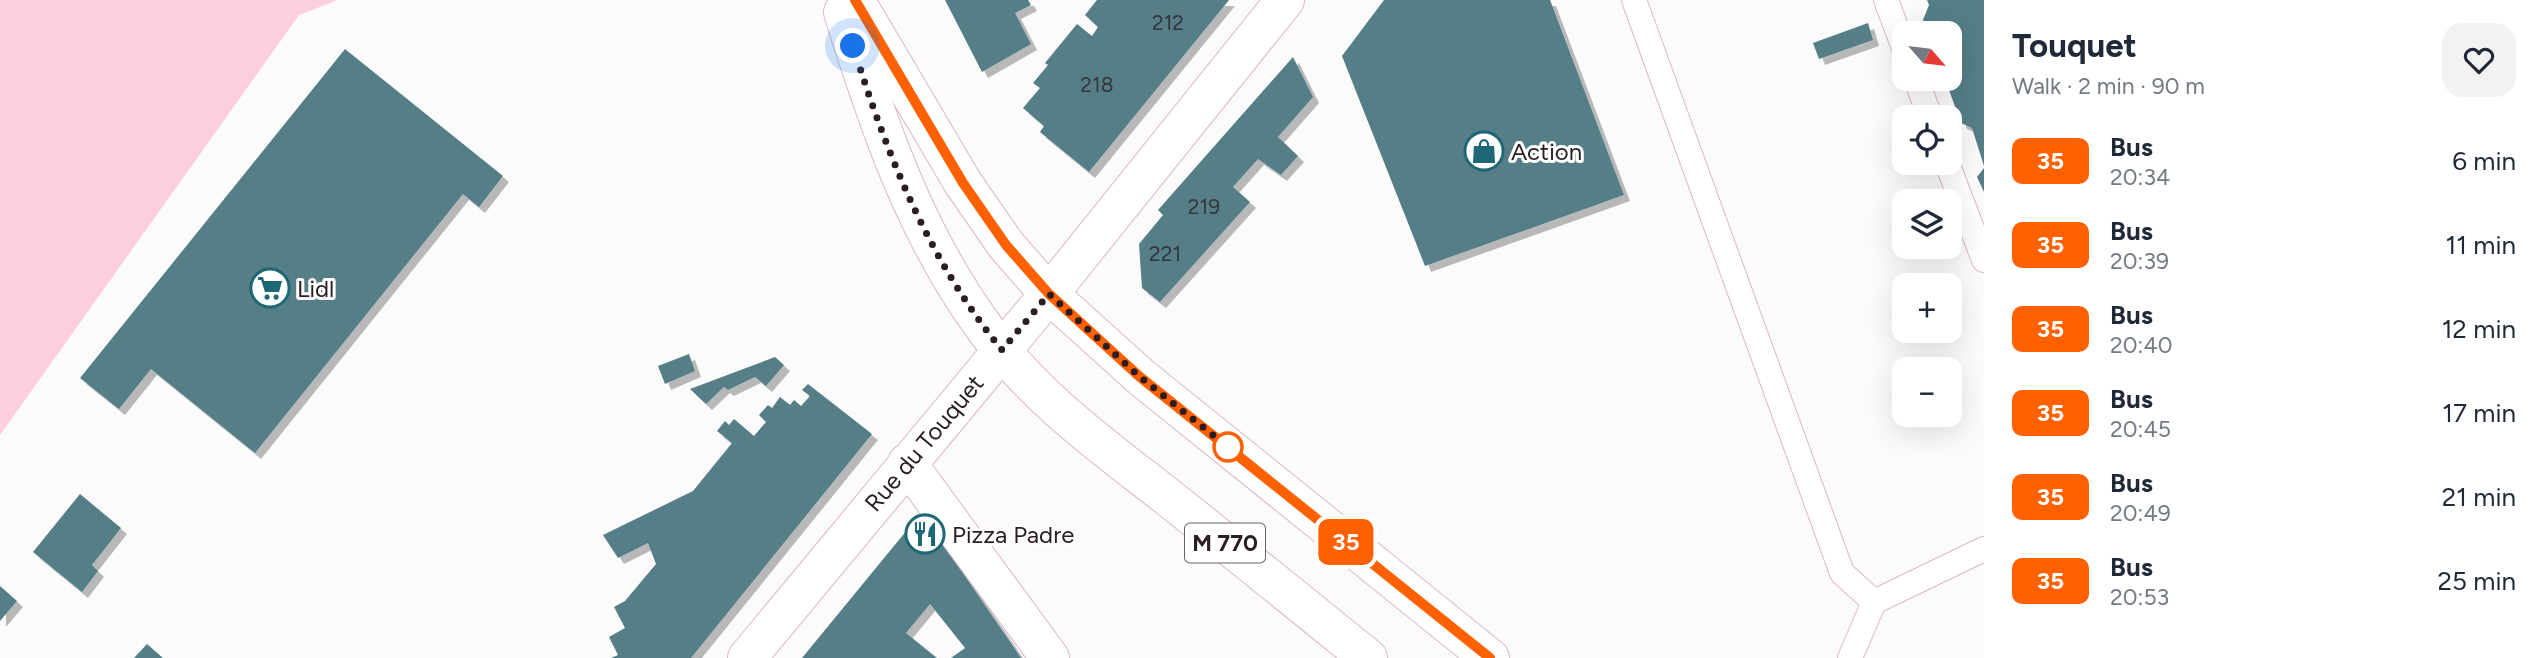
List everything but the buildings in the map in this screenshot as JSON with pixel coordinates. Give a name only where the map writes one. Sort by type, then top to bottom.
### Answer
[{"type":"main road","name":"M 770","points":[[839,0],[896,168],[938,256],[1002,350],[1029,381],[1081,428],[1368,658]]},
{"type":"main road","name":"M 770","points":[[855,0],[963,183],[1006,245],[1049,294],[1140,377],[1490,658]]},
{"type":"main road","name":"Rue du Touquet","points":[[747,658],[1049,294],[1285,0]]},
{"type":"main road","points":[[907,463],[1050,658]]},
{"type":"lane","points":[[1634,0],[1842,573],[1874,602]]},
{"type":"lane","points":[[1886,0],[1894,21]]},
{"type":"lane","points":[[1952,175],[1984,260]]},
{"type":"lane","points":[[1850,658],[1874,602],[1984,549]]},
{"type":"shaded area","points":[[0,0],[338,0],[299,15],[0,435]]},
{"type":"bus line","name":"35","points":[[855,0],[963,183],[1006,245],[1049,294],[1140,377],[1490,658]]},
{"type":"place","name":"Action","points":[[1484,151]]},
{"type":"place","name":"Lidl","points":[[270,288]]},
{"type":"place","name":"Pizza Padre","points":[[925,534]]},
{"type":"route","points":[[853,46],[890,156],[925,230],[956,286],[1002,350],[1049,294],[1140,377],[1228,447]]}]
